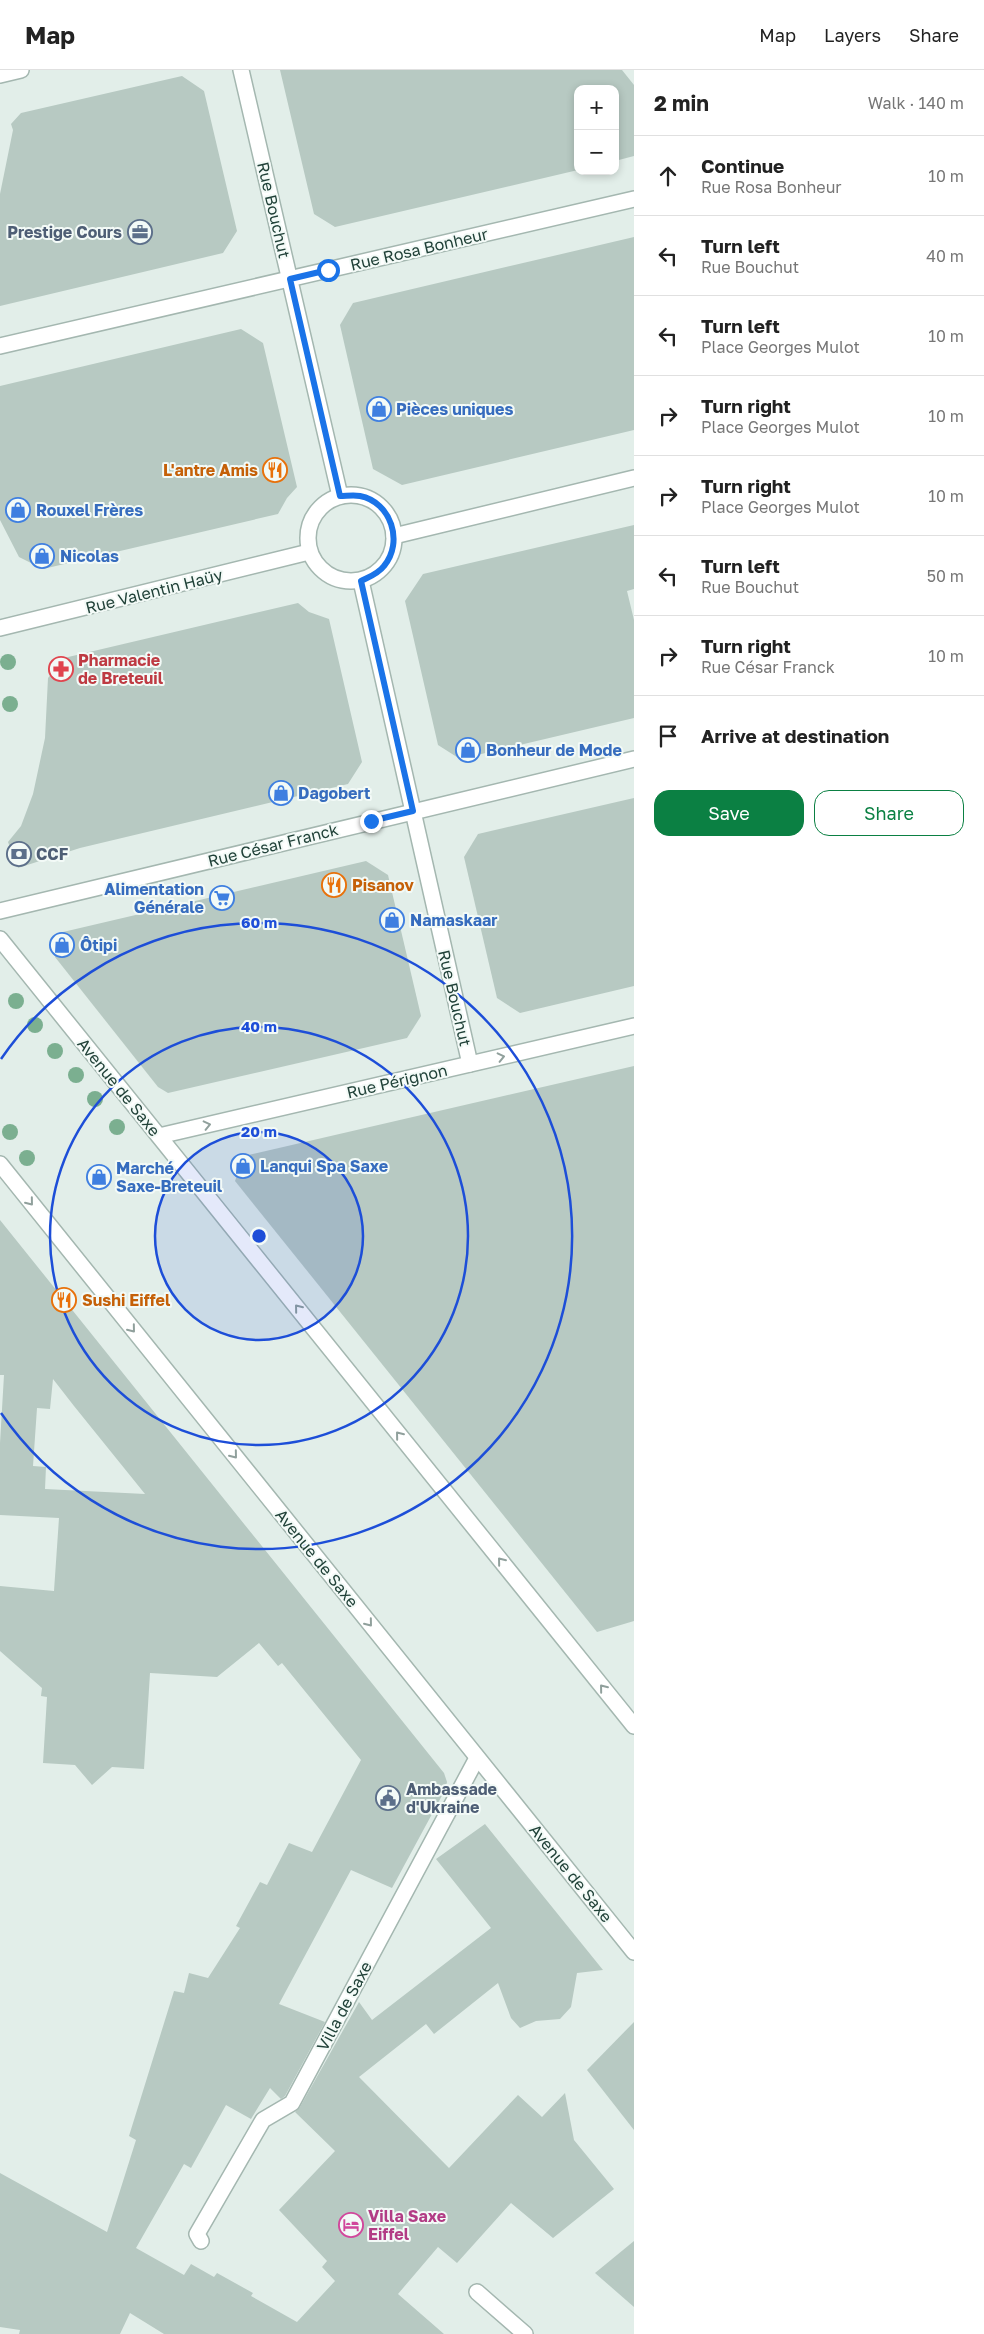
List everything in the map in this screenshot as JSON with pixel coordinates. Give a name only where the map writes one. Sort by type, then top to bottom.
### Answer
[{"type":"street","points":[[0,75],[21,70]]},
{"type":"street","name":"Rue Bouchut","points":[[241,70],[340,496]]},
{"type":"street","name":"Rue Rosa Bonheur","points":[[0,346],[634,199]]},
{"type":"street","points":[[394,536],[634,478]]},
{"type":"street","points":[[340,496],[359,496],[373,501],[382,508],[391,521],[394,536],[392,553],[384,566],[375,575],[361,581],[341,580],[327,575],[318,568],[308,552],[307,532],[312,518],[326,502],[340,496]]},
{"type":"street","name":"Rue Valentin Haüy","points":[[0,628],[308,552]]},
{"type":"street","name":"Rue Bouchut","points":[[361,581],[470,1064]]},
{"type":"street","name":"Rue César Franck","points":[[0,911],[634,759]]},
{"type":"street","name":"Avenue de Saxe","points":[[0,939],[629,1709],[634,1726]]},
{"type":"street","name":"Rue Pérignon","points":[[159,1136],[634,1026]]},
{"type":"street","name":"Avenue de Saxe","points":[[0,1164],[634,1952]]},
{"type":"street","name":"Villa de Saxe","points":[[200,2241],[198,2234],[263,2120],[292,2103],[477,1758]]},
{"type":"street","points":[[477,2292],[525,2334]]},
{"type":"building","points":[[280,70],[622,70],[634,85],[634,156],[619,160],[619,85],[574,85],[574,171],[335,227],[314,214]]},
{"type":"building","points":[[182,76],[204,91],[237,231],[223,253],[0,306],[0,194],[13,130],[11,124],[21,113]]},
{"type":"building","points":[[634,237],[634,430],[402,485],[373,469],[340,325],[353,303]]},
{"type":"building","points":[[241,329],[263,343],[297,487],[287,498],[278,514],[43,569],[19,557],[0,520],[0,386]]},
{"type":"building","points":[[634,525],[634,589],[627,591],[634,620],[634,718],[460,759],[438,745],[405,601],[423,574]]},
{"type":"building","points":[[298,603],[309,612],[329,619],[362,762],[348,784],[80,848],[18,868],[8,842],[21,826],[33,794],[45,738],[48,678],[64,658]]},
{"type":"building","points":[[634,798],[634,986],[520,1013],[497,998],[464,857],[478,834]]},
{"type":"building","points":[[366,861],[388,875],[421,1016],[407,1038],[168,1093],[158,1087],[55,957],[63,932]]},
{"type":"building","points":[[634,1066],[634,1621],[597,1632],[235,1181],[244,1156]]},
{"type":"building","points":[[0,1220],[444,1773],[447,1782],[445,1790],[392,1888],[351,1870],[279,2004],[325,2022],[285,2096],[281,2099],[270,2088],[251,2119],[226,2105],[191,2168],[184,2164],[136,2248],[184,2275],[191,2264],[214,2277],[217,2273],[253,2293],[251,2296],[297,2322],[335,2281],[322,2267],[327,2261],[279,2210],[335,2151],[295,2112],[300,2107],[359,2002],[372,2020],[491,1928],[436,1859],[485,1824],[603,1970],[577,1973],[571,2007],[560,2019],[536,2021],[520,2028],[511,2018],[498,1983],[434,2034],[426,2024],[359,2077],[449,2168],[518,2095],[542,2117],[565,2093],[574,2140],[614,2189],[553,2238],[511,2203],[457,2263],[438,2247],[398,2294],[444,2334],[164,2334],[130,2313],[120,2334],[19,2334],[20,2330],[0,2327],[0,2173],[107,2232],[136,2140],[129,2136],[174,1991],[184,1993],[189,1973],[208,1978],[240,1928],[236,1926],[260,1882],[267,1885],[289,1843],[312,1852],[361,1760],[282,1663],[278,1666],[259,1643],[217,1677],[150,1673],[144,1769],[112,1767],[92,1785],[75,1765],[43,1763],[47,1697],[41,1696],[42,1688],[0,1651],[0,1586],[54,1591],[59,1518],[0,1515],[0,1443],[4,1375],[0,1375]],"holes":[[[53,1379],[145,1494],[45,1489],[46,1467],[33,1466],[37,1408],[50,1409]]]},
{"type":"building","points":[[634,2022],[634,2130],[587,2070]]},
{"type":"building","points":[[634,2241],[634,2307],[595,2273]]},
{"type":"place","name":"Prestige Cours","points":[[140,232]]},
{"type":"place","name":"Pièces uniques","points":[[379,409]]},
{"type":"place","name":"L'antre Amis","points":[[275,470]]},
{"type":"place","name":"Rouxel Frères","points":[[18,510]]},
{"type":"place","name":"Nicolas","points":[[42,556]]},
{"type":"place","name":"Pharmacie de Breteuil","points":[[61,669]]},
{"type":"place","name":"Bonheur de Mode","points":[[468,750]]},
{"type":"place","name":"Dagobert","points":[[281,793]]},
{"type":"place","name":"CCF","points":[[19,854]]},
{"type":"place","name":"Pisanov","points":[[334,885]]},
{"type":"place","name":"Alimentation Générale","points":[[222,898]]},
{"type":"place","name":"Namaskaar","points":[[392,920]]},
{"type":"place","name":"Ôtipi","points":[[62,945]]},
{"type":"place","name":"Lanqui Spa Saxe","points":[[243,1166]]},
{"type":"place","name":"Marché Saxe-Breteuil","points":[[99,1177]]},
{"type":"place","name":"Sushi Eiffel","points":[[64,1300]]},
{"type":"place","name":"Ambassade d'Ukraine","points":[[388,1798]]},
{"type":"place","name":"Villa Saxe Eiffel","points":[[351,2225]]},
{"type":"route","points":[[328,270],[290,279],[340,496],[359,496],[373,501],[382,508],[391,521],[394,536],[392,553],[384,566],[375,575],[361,581],[413,811],[371,821]]}]
